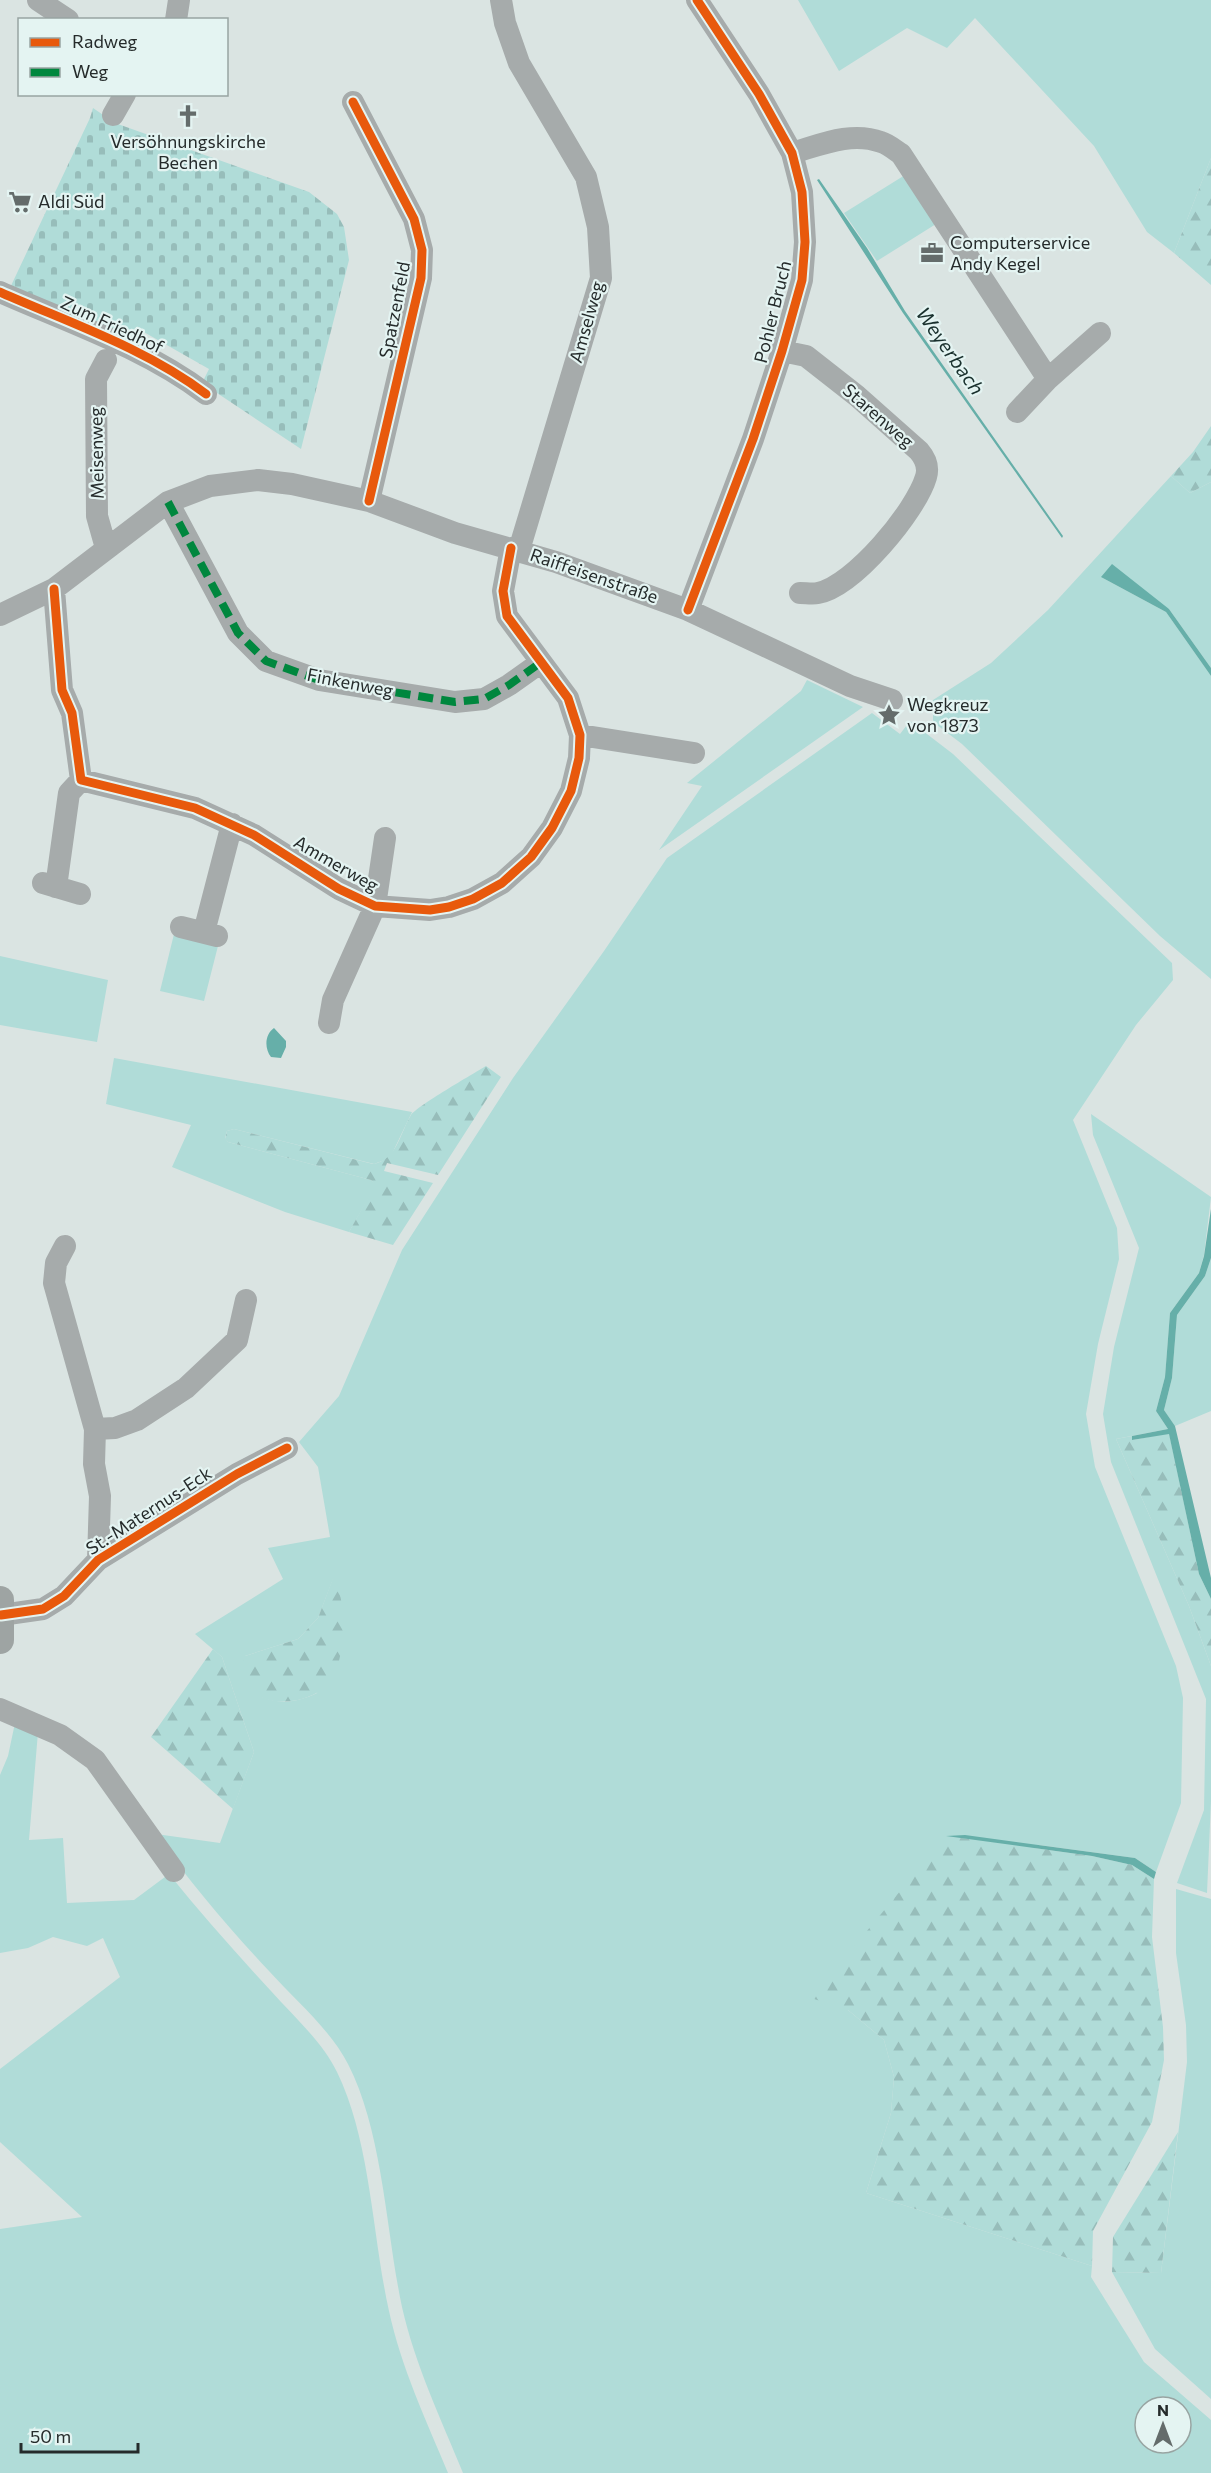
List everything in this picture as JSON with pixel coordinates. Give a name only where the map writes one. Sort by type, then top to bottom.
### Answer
[{"type":"street","points":[[38,0],[65,18]]},
{"type":"street","points":[[176,18],[179,0]]},
{"type":"street","name":"Amselweg","points":[[501,0],[505,23],[519,63],[586,177],[598,227],[601,278],[515,549]]},
{"type":"street","name":"Pohler Bruch","points":[[688,610],[753,439],[782,351],[802,280],[806,242],[802,192],[792,153],[759,94],[697,0]]},
{"type":"street","points":[[113,115],[124,96]]},
{"type":"street","name":"Spatzenfeld","points":[[353,102],[414,219],[422,250],[421,278],[369,501]]},
{"type":"street","points":[[792,153],[832,141],[857,137],[881,142],[901,154],[1048,380]]},
{"type":"street","name":"Zum Friedhof","points":[[0,292],[125,345],[177,374],[206,394]]},
{"type":"street","points":[[1017,411],[1100,333]]},
{"type":"street","name":"Starenweg","points":[[782,351],[806,356],[857,396],[919,451],[927,470],[912,506],[891,536],[862,565],[837,584],[819,593],[800,593]]},
{"type":"street","name":"Meisenweg","points":[[106,360],[96,380],[97,516],[106,548]]},
{"type":"street","name":"Raiffeisenstraße","points":[[0,615],[54,589],[168,502],[210,486],[258,480],[292,484],[369,501],[456,533],[515,549],[688,610],[850,686],[892,700]]},
{"type":"street","name":"Finkenweg","points":[[168,502],[238,633],[266,661],[319,680],[455,702],[484,699],[540,663]]},
{"type":"street","name":"Ammerweg","points":[[81,780],[195,808],[232,824],[339,889],[375,906],[416,910],[449,907],[473,899],[502,883],[531,857],[552,828],[571,790],[579,758],[580,735],[568,698],[507,616],[503,591],[515,549]]},
{"type":"street","points":[[54,589],[62,690],[72,713],[81,780],[69,793],[50,885],[80,894]]},
{"type":"street","points":[[580,735],[694,753]]},
{"type":"street","points":[[181,927],[211,934],[232,824]]},
{"type":"street","name":"Ammerweg","points":[[329,1023],[333,1000],[375,906],[385,838]]},
{"type":"street","name":"St.-Maternus-Eck","points":[[65,1246],[56,1263],[54,1283],[96,1429],[94,1464],[100,1496],[98,1560]]},
{"type":"street","points":[[96,1429],[115,1428],[137,1420],[186,1388],[237,1340],[246,1300]]},
{"type":"street","name":"St.-Maternus-Eck","points":[[0,1618],[43,1609],[64,1596],[98,1560],[237,1474],[287,1448]]},
{"type":"street","points":[[0,1709],[60,1735],[95,1760],[174,1871]]},
{"type":"green space","points":[[798,0],[1211,0],[1211,158],[1174,253],[1147,232],[1094,146],[975,18],[947,48],[907,28],[839,71]]},
{"type":"green space","points":[[93,108],[115,123],[309,192],[337,214],[344,227],[349,260],[301,449],[202,383],[209,369],[142,331],[135,328],[127,341],[9,290]]},
{"type":"green space","points":[[1211,158],[1211,285],[1174,253]]},
{"type":"green space","points":[[905,175],[936,224],[877,261],[844,213]]},
{"type":"green space","points":[[1211,426],[1211,482],[1190,493],[1171,476],[1193,452]]},
{"type":"green space","points":[[1171,476],[1190,493],[1211,482],[1211,668],[1169,609],[1101,577],[1166,612],[1211,676],[1211,979],[1160,936],[962,744],[933,722],[933,700],[991,663],[1048,610]]},
{"type":"green space","points":[[807,680],[863,707],[659,850],[702,786],[687,783],[801,691]]},
{"type":"green space","points":[[872,713],[900,734],[910,721],[953,754],[1172,963],[1173,980],[1136,1025],[1073,1120],[1117,1228],[1119,1259],[1098,1344],[1086,1414],[1095,1467],[1176,1666],[1183,1698],[1181,1803],[1156,1872],[1135,1858],[1039,1845],[848,2010],[884,2040],[894,2077],[891,2113],[866,2193],[1092,2266],[1091,2277],[1144,2362],[1182,2395],[1133,2395],[1133,2455],[1193,2455],[1193,2404],[1211,2420],[1211,2473],[463,2473],[429,2392],[407,2329],[376,2151],[360,2091],[348,2064],[322,2027],[224,1921],[156,1834],[220,1843],[254,1752],[222,1657],[195,1634],[283,1579],[268,1548],[330,1537],[318,1467],[299,1442],[339,1396],[402,1250],[513,1078],[667,858]],"holes":[[[333,1579],[317,1693],[290,1701],[276,1701],[262,1697],[245,1656],[298,1639],[318,1618]]]},
{"type":"green space","points":[[175,930],[219,942],[204,1001],[160,991]]},
{"type":"green space","points":[[0,956],[108,980],[97,1042],[0,1025]]},
{"type":"green space","points":[[114,1058],[412,1112],[390,1158],[374,1164],[234,1129],[227,1131],[225,1138],[228,1142],[371,1180],[376,1185],[349,1232],[285,1212],[172,1167],[191,1125],[106,1104]]},
{"type":"green space","points":[[486,1066],[501,1077],[438,1175],[387,1163],[384,1171],[433,1183],[393,1245],[349,1232],[375,1185],[371,1180],[228,1142],[225,1139],[227,1131],[234,1129],[373,1164],[388,1157],[393,1151],[415,1111]]},
{"type":"green space","points":[[1091,1114],[1211,1197],[1204,1255],[1199,1273],[1170,1313],[1165,1377],[1156,1411],[1168,1429],[1116,1439],[1189,1606],[1211,1666],[1211,1801],[1207,1893],[1177,1883],[1204,1810],[1206,1699],[1111,1462],[1103,1414],[1114,1347],[1139,1248],[1093,1135]]},
{"type":"green space","points":[[1211,1258],[1211,1411],[1175,1426],[1164,1410],[1172,1378],[1177,1315],[1205,1276]]},
{"type":"green space","points":[[1169,1433],[1199,1574],[1211,1599],[1211,1666],[1189,1606],[1116,1439],[1132,1436],[1133,1440]]},
{"type":"green space","points":[[333,1578],[340,1594],[343,1623],[340,1656],[332,1679],[315,1694],[300,1699],[285,1702],[257,1695],[248,1686],[243,1673],[245,1656],[298,1639],[318,1618]]},
{"type":"green space","points":[[213,1649],[222,1657],[254,1752],[233,1809],[151,1737]]},
{"type":"green space","points":[[15,1723],[38,1732],[29,1840],[63,1838],[67,1903],[134,1900],[169,1874],[232,1948],[307,2029],[331,2061],[348,2099],[364,2158],[383,2282],[394,2332],[415,2393],[448,2473],[0,2473],[0,2229],[82,2217],[0,2142],[0,2069],[120,1977],[103,1938],[87,1946],[53,1937],[28,1948],[0,1953],[0,1775],[8,1756]]},
{"type":"green space","points":[[946,1836],[1092,1856],[1132,1865],[1154,1879],[1152,1937],[1163,2027],[1164,2060],[1152,2122],[1093,2231],[1092,2266],[866,2193],[891,2113],[894,2077],[884,2040],[848,2010],[811,1998]]},
{"type":"green space","points":[[1176,1889],[1211,1899],[1211,2399],[1155,2349],[1112,2272],[1161,2273],[1187,2062],[1186,2025],[1176,1953]]},
{"type":"green space","points":[[1178,2132],[1161,2273],[1112,2272],[1113,2237]]},
{"type":"shaded area","points":[[819,179],[867,248],[905,311],[1063,536],[1062,538],[903,313],[817,180]]},
{"type":"shaded area","points":[[1112,564],[1169,609],[1211,668],[1211,676],[1166,612],[1101,577]]},
{"type":"shaded area","points":[[274,1028],[286,1041],[281,1058],[271,1057],[267,1050],[267,1037]]},
{"type":"shaded area","points":[[1211,1209],[1211,1258],[1205,1276],[1177,1315],[1172,1378],[1164,1410],[1175,1426],[1211,1578],[1211,1599],[1199,1574],[1169,1434],[1132,1440],[1132,1436],[1168,1429],[1156,1411],[1165,1377],[1170,1313],[1199,1273]]},
{"type":"shaded area","points":[[965,1835],[1135,1858],[1156,1872],[1154,1879],[1132,1865],[1092,1856],[946,1836]]},
{"type":"marked path","points":[[168,502],[238,633],[266,661],[319,680],[455,702],[484,699],[540,663]]},
{"type":"cycle path","points":[[688,610],[753,439],[782,351],[802,280],[805,242],[802,192],[792,153],[759,94],[697,0]]},
{"type":"cycle path","points":[[353,102],[414,219],[422,250],[421,278],[369,501]]},
{"type":"cycle path","points":[[0,292],[132,350],[158,363],[206,394]]},
{"type":"cycle path","points":[[54,589],[62,690],[72,713],[81,780],[195,808],[254,835],[339,889],[375,906],[430,910],[449,907],[473,899],[502,883],[531,857],[552,828],[571,791],[579,758],[580,735],[568,698],[507,616],[503,591],[511,548]]},
{"type":"cycle path","points":[[1,1615],[43,1609],[64,1596],[98,1560],[237,1474],[287,1448]]},
{"type":"place","name":"Versöhnungskirche Bechen","points":[[188,116]]},
{"type":"place","name":"Aldi Süd","points":[[20,202]]},
{"type":"place","name":"Computerservice Andy Kegel","points":[[932,253]]},
{"type":"place","name":"Wegkreuz von 1873","points":[[889,715]]},
{"type":"water label","name":"Weyerbach","points":[[950,351]]}]
